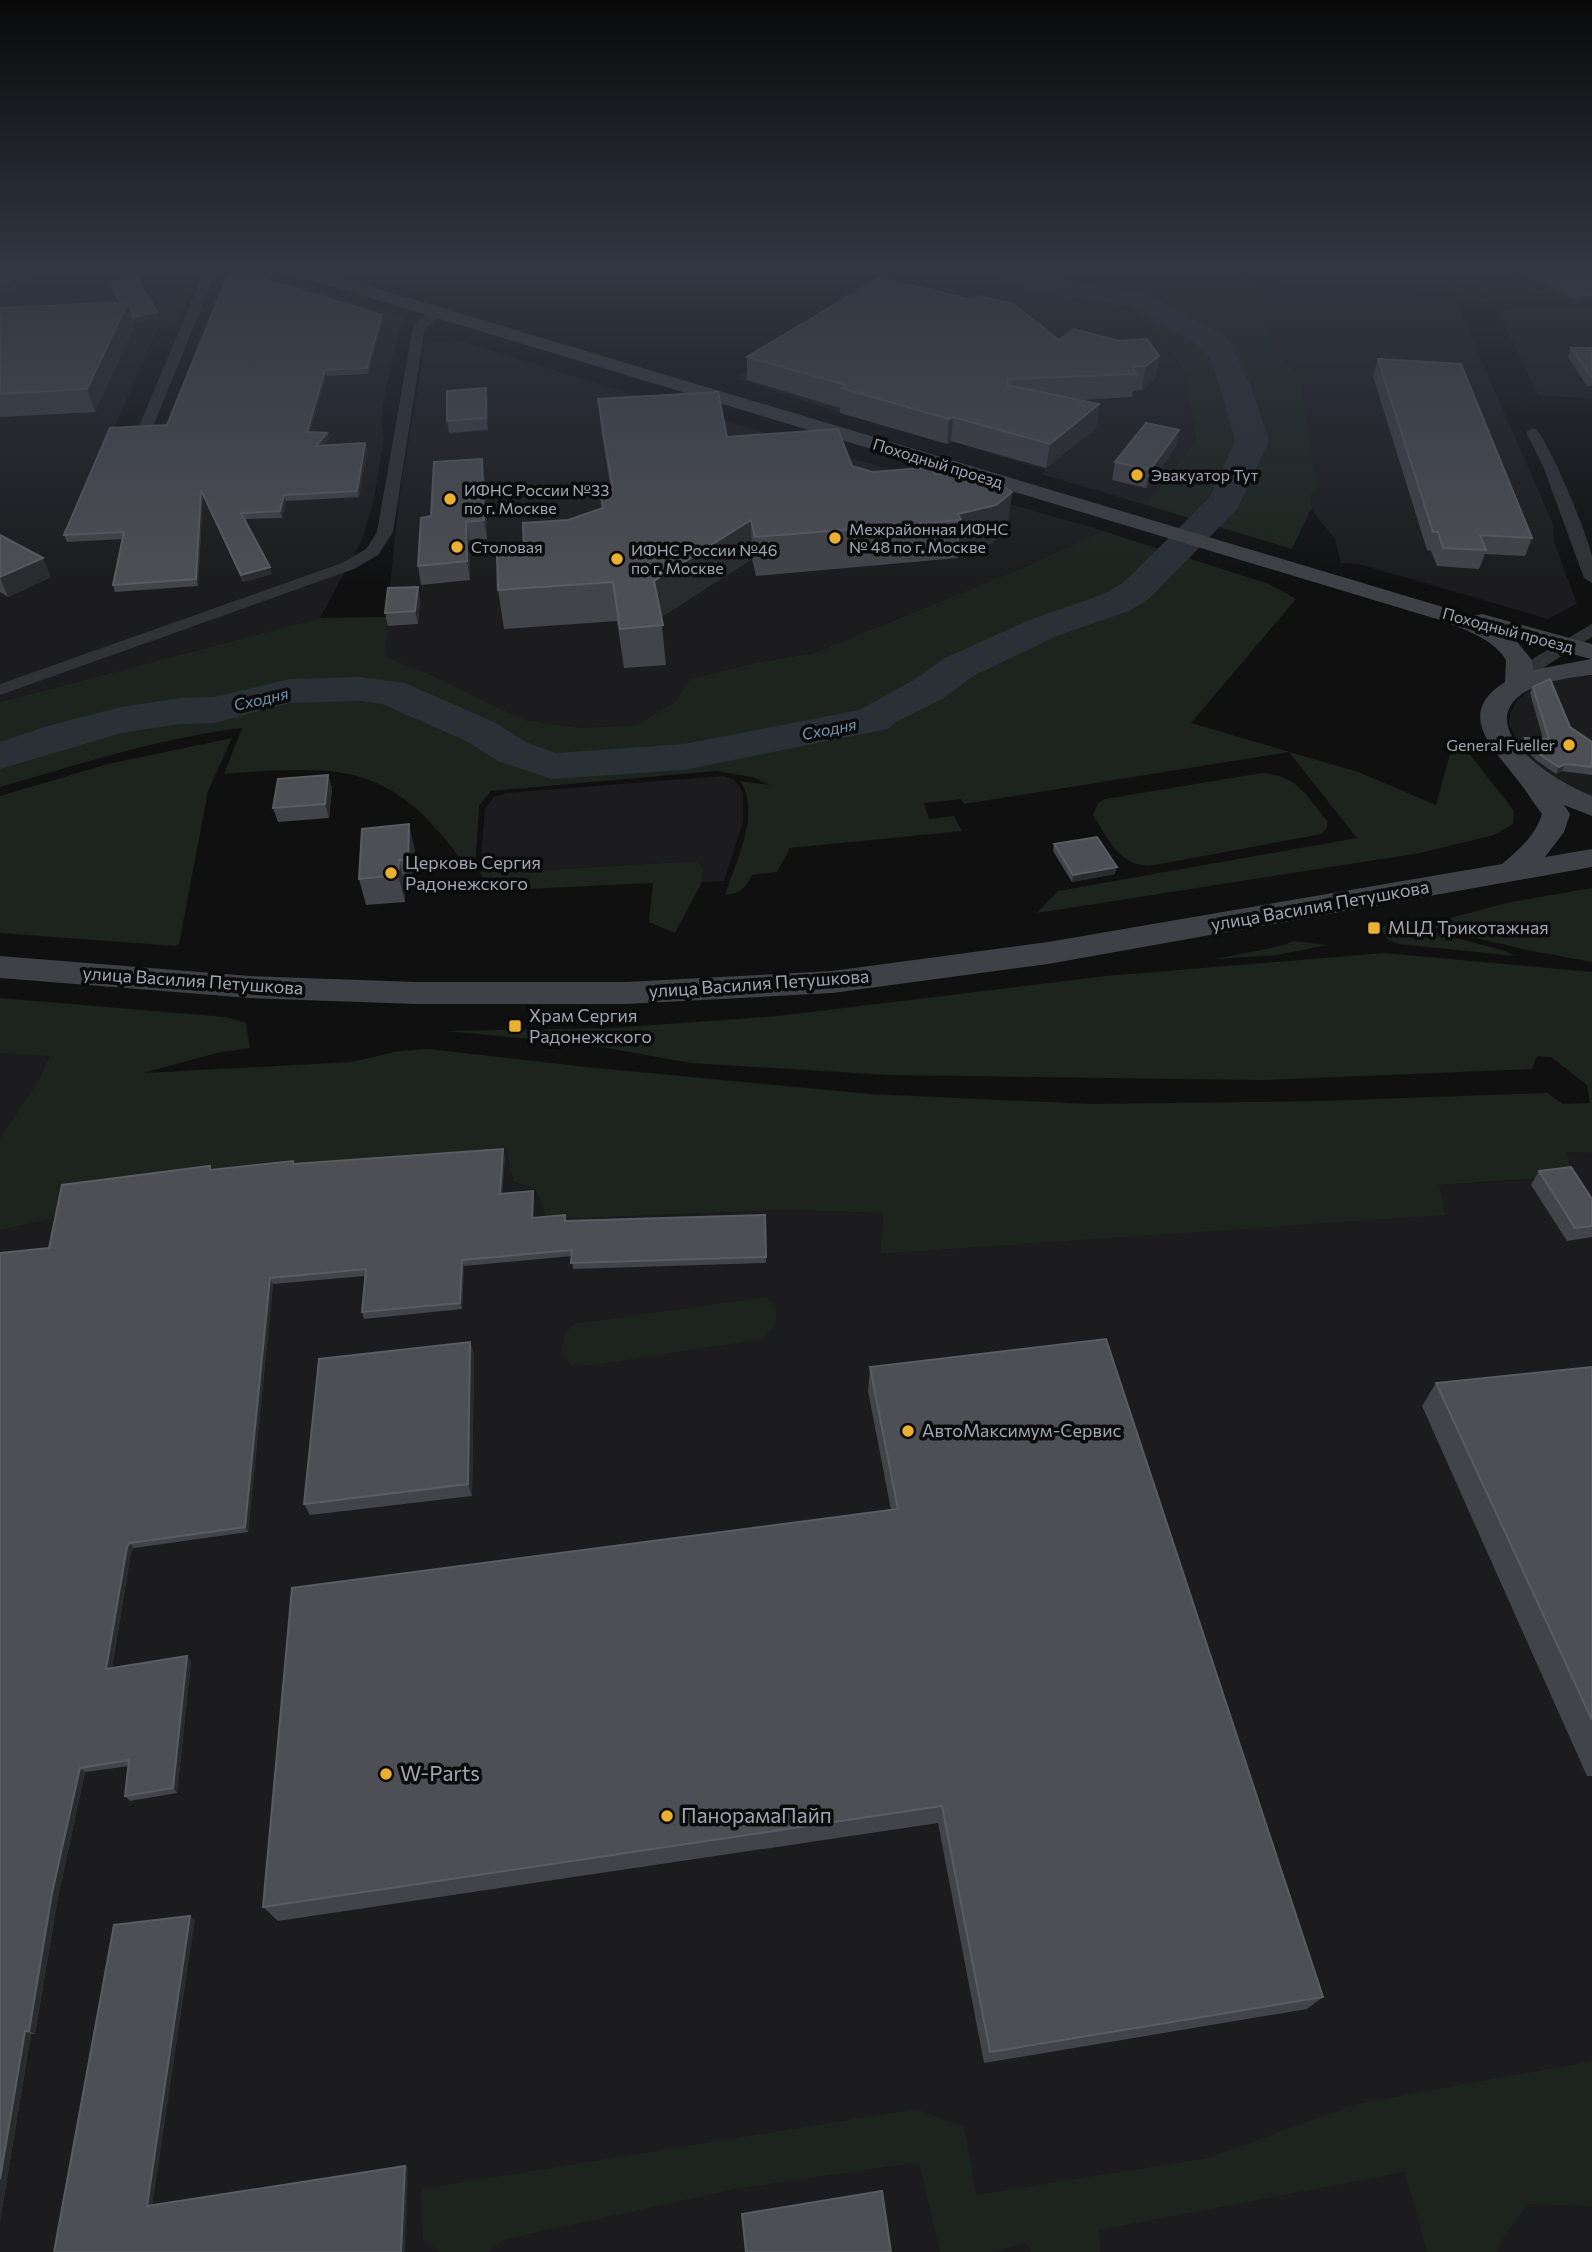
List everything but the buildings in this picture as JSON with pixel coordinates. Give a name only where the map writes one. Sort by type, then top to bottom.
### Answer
[{"type":"main road","name":"Походный проезд","points":[[642,373],[1424,608],[1479,627],[1518,658],[1518,682]]},
{"type":"main road","name":"Походный проезд","points":[[1424,608],[1483,621],[1580,649]]},
{"type":"main road","points":[[1511,872],[1543,843],[1553,828],[1556,814],[1541,790],[1502,745],[1492,722],[1496,706],[1518,682],[1554,670],[1592,667]]},
{"type":"main road","points":[[1521,768],[1559,792],[1592,818]]},
{"type":"main road","points":[[1559,792],[1592,807]]},
{"type":"main road","name":"улица Василия Петушкова","points":[[0,967],[250,987],[416,993],[566,994],[832,982],[1048,953],[1592,858]]},
{"type":"street","points":[[147,424],[169,373]]},
{"type":"street","points":[[0,690],[238,607],[348,566],[372,552],[385,533],[411,373]]},
{"type":"street","points":[[1534,432],[1550,466],[1592,578]]},
{"type":"street","points":[[1518,682],[1540,662],[1580,649],[1592,629]]},
{"type":"shaded area","points":[[0,373],[138,373],[115,426],[109,430],[164,431],[186,373],[389,373],[381,424],[384,438],[373,503],[362,540],[320,618],[0,702]]},
{"type":"shaded area","points":[[420,373],[563,373],[1103,531],[1034,563],[814,653],[754,663],[691,679],[675,702],[636,725],[579,728],[525,720],[432,675],[383,656],[399,498]]},
{"type":"shaded area","points":[[742,373],[1184,373],[1196,440],[1146,505],[1041,474],[1045,470],[951,441],[947,444],[838,412],[736,378]]},
{"type":"shaded area","points":[[1184,373],[1300,375],[1316,489],[1311,494],[1311,509],[1292,549],[1146,505],[1196,440]]},
{"type":"shaded area","points":[[1298,373],[1487,373],[1553,524],[1554,541],[1577,604],[1548,619],[1359,564],[1341,563],[1335,539],[1311,509]]},
{"type":"shaded area","points":[[1528,373],[1592,373],[1592,399],[1538,395]]},
{"type":"shaded area","points":[[1103,531],[1269,584],[1296,599],[1191,723],[1358,772],[1436,805],[1455,735],[1514,811],[1513,824],[1494,835],[1420,853],[1037,913],[1058,891],[1357,838],[1289,752],[964,804],[961,799],[924,803],[929,819],[954,816],[962,831],[790,848],[777,872],[752,875],[742,890],[725,895],[748,822],[746,794],[740,781],[770,785],[752,777],[716,771],[491,791],[479,806],[476,855],[471,873],[444,837],[418,810],[393,791],[366,779],[337,772],[305,770],[224,774],[242,728],[150,745],[0,787],[0,702],[320,618],[389,617],[384,656],[432,675],[525,720],[579,728],[636,725],[675,702],[690,679],[754,663],[814,653],[1034,563]]},
{"type":"shaded area","points":[[1567,676],[1592,676],[1592,797],[1541,770],[1526,756],[1509,725],[1510,714],[1518,699],[1532,688]]},
{"type":"shaded area","points":[[232,738],[208,791],[179,944],[175,946],[0,933],[0,796],[108,764]]},
{"type":"shaded area","points":[[1262,773],[1284,778],[1307,795],[1327,821],[1327,827],[1322,834],[1149,866],[1129,861],[1122,856],[1093,815],[1098,803],[1105,799]]},
{"type":"shaded area","points":[[723,776],[733,779],[743,792],[743,822],[724,881],[702,882],[703,867],[696,861],[496,873],[485,868],[481,860],[485,809],[494,797],[506,793]]},
{"type":"shaded area","points":[[696,861],[703,867],[702,882],[675,933],[649,922],[653,883],[483,891],[485,879],[480,873],[485,868],[497,873]]},
{"type":"shaded area","points":[[1592,888],[1592,962],[1527,950],[1423,925],[1511,902]]},
{"type":"shaded area","points":[[1386,925],[1419,928],[1516,956],[1399,944],[1388,940],[1381,929]]},
{"type":"shaded area","points":[[1293,941],[1327,945],[1277,955],[1216,959],[1270,948]]},
{"type":"shaded area","points":[[1384,953],[1592,972],[1592,1153],[1566,1152],[1575,1176],[1439,1185],[1445,1215],[880,1254],[883,1213],[785,1210],[547,1217],[536,1190],[513,1181],[507,1150],[216,1169],[63,1190],[53,1219],[0,1230],[0,1138],[38,1081],[49,1056],[0,1053],[0,998],[225,1017],[246,1023],[250,1048],[221,1052],[143,1073],[352,1062],[399,1051],[429,1049],[870,1094],[1091,1104],[1322,1101],[1547,1093],[1563,1104],[1590,1103],[1587,1085],[1551,1057],[1537,1056],[1532,1069],[1263,1080],[888,1075],[691,1063],[584,1044],[447,1031],[612,1028],[778,1016],[1106,976]]},
{"type":"shaded area","points":[[0,1053],[49,1055],[38,1081],[0,1138]]},
{"type":"shaded area","points":[[508,1150],[513,1181],[536,1190],[582,1218],[785,1210],[883,1213],[880,1254],[1445,1214],[1438,1185],[1575,1177],[1566,1152],[1592,1153],[1592,2252],[0,2252],[0,1230],[53,1219],[63,1190],[216,1169]]},
{"type":"shaded area","points":[[765,1297],[776,1306],[776,1325],[762,1339],[601,1364],[572,1366],[561,1354],[564,1334],[574,1324]]},
{"type":"shaded area","points":[[1592,2061],[1592,2206],[1528,2204],[1504,2236],[1498,2252],[1427,2252],[1405,2172],[1098,2230],[1101,2252],[1031,2252],[1026,2242],[993,2252],[940,2252],[919,2162],[735,2189],[506,2239],[487,2252],[440,2252],[423,2240],[421,2189],[916,2109],[964,2127],[976,2195],[1208,2158],[1356,2104]]},
{"type":"waterway","name":"Сходня","points":[[0,756],[62,735],[121,720],[180,711],[214,710],[290,691],[360,689],[390,692],[481,732],[513,752],[552,766],[684,757],[873,720],[883,712],[929,689],[959,667],[1043,628],[1115,603],[1136,591],[1226,501],[1252,441],[1229,373]]},
{"type":"place","name":"Эвакуатор Тут","points":[[1137,475]]},
{"type":"place","name":"ИФНС России №33 по г. Москве","points":[[450,499]]},
{"type":"place","name":"Межрайонная ИФНС № 48 по г. Москве","points":[[835,538]]},
{"type":"place","name":"Столовая","points":[[457,547]]},
{"type":"place","name":"ИФНС России №46 по г. Москве","points":[[617,559]]},
{"type":"place","name":"General Fueller","points":[[1569,745]]},
{"type":"place","name":"Церковь Сергия Радонежского","points":[[391,873]]},
{"type":"place","name":"МЦД Трикотажная","points":[[1374,928]]},
{"type":"place","name":"Храм Сергия Радонежского","points":[[515,1026]]},
{"type":"place","name":"АвтоМаксимум-Сервиc","points":[[908,1431]]},
{"type":"place","name":"W-Parts","points":[[386,1774]]},
{"type":"place","name":"ПанорамаПайп","points":[[667,1816]]}]
